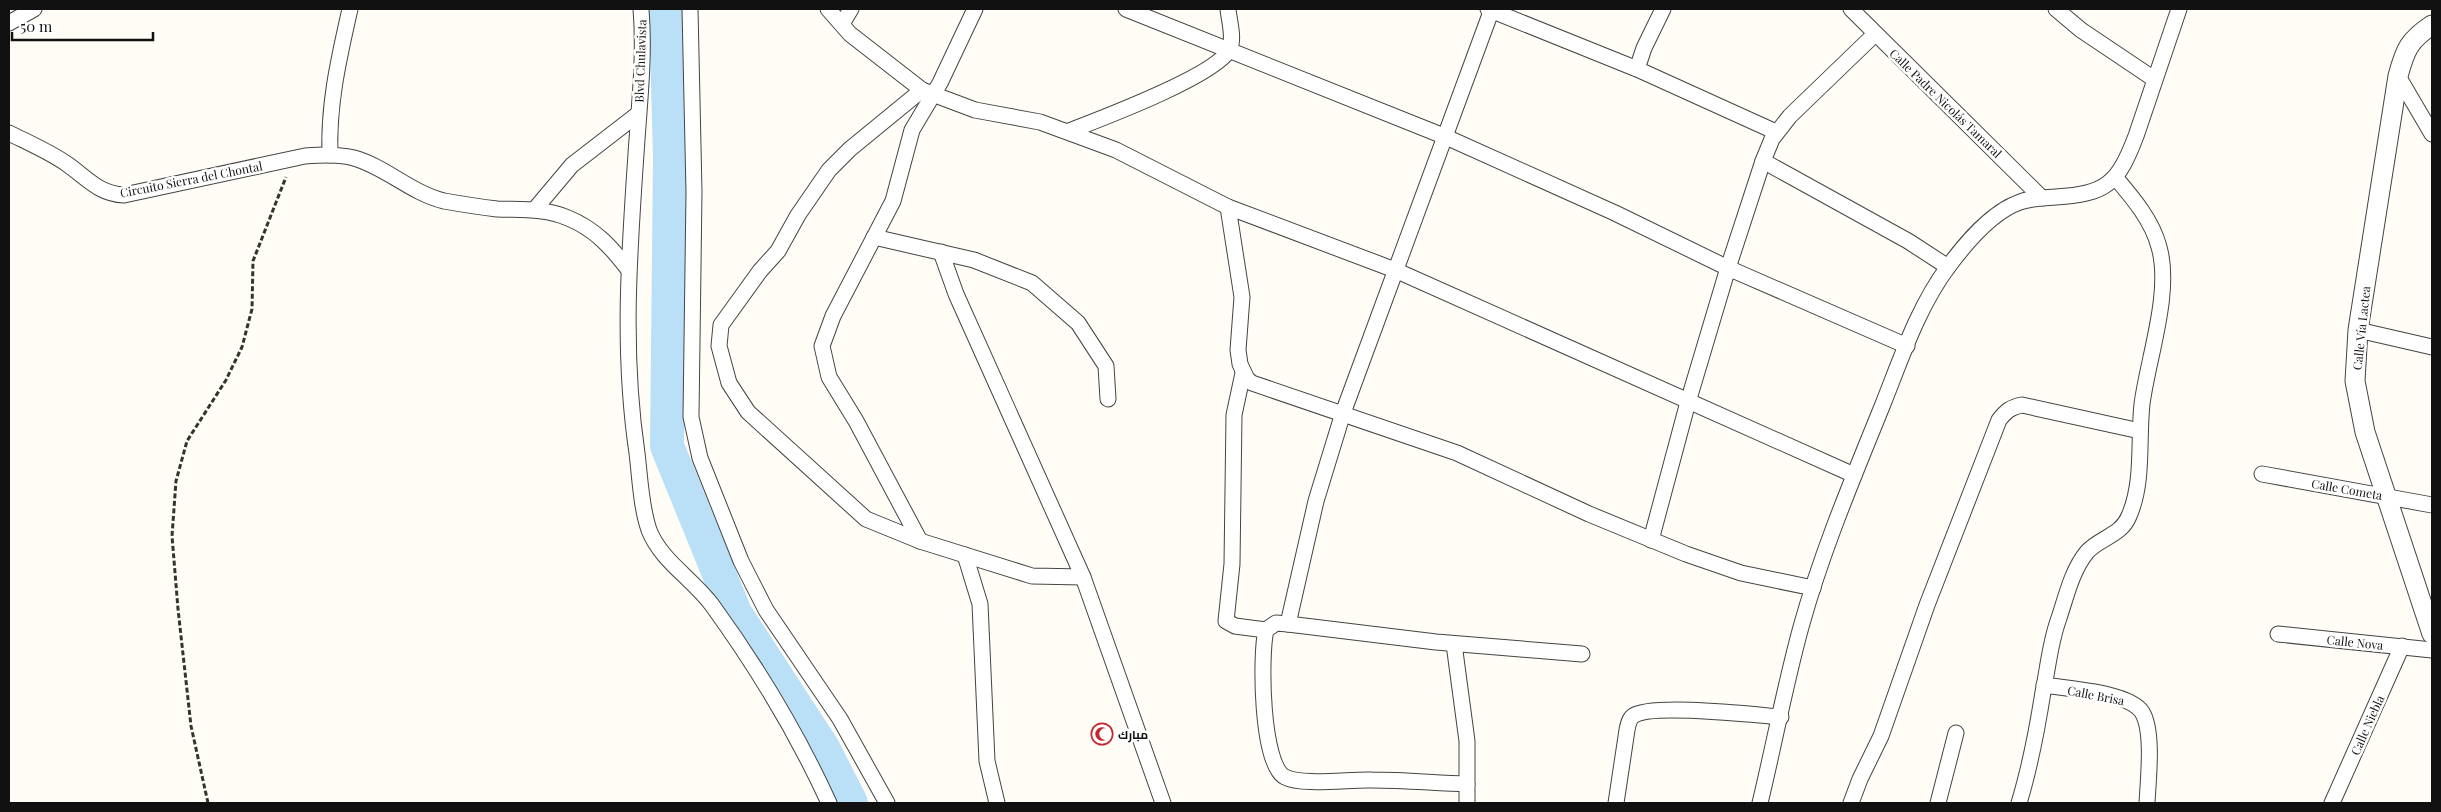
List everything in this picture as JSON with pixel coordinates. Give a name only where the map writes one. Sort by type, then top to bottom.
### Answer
[{"type":"street","points":[[9,23],[34,9]]},
{"type":"street","points":[[330,155],[329,129],[332,88],[350,9]]},
{"type":"street","name":"Blvd Chulavista","points":[[641,9],[642,28],[638,114],[628,269],[628,348],[634,431],[648,527],[664,556],[710,602],[738,642],[783,712],[829,803]]},
{"type":"street","points":[[690,9],[694,192],[691,418],[700,458],[741,561],[766,610],[840,719],[887,803]]},
{"type":"street","points":[[828,9],[857,39],[928,92],[975,110],[1018,117],[1069,131],[1116,150],[1228,207],[1394,270],[1854,475]]},
{"type":"street","points":[[842,24],[851,9]]},
{"type":"street","points":[[920,541],[856,421],[829,376],[822,346],[834,316],[892,201],[912,130],[928,92],[975,9]]},
{"type":"street","points":[[1126,9],[1230,49],[1446,138],[1615,213],[1728,268],[1907,346]]},
{"type":"street","points":[[1069,131],[1184,83],[1218,63],[1230,49],[1232,37],[1228,9]]},
{"type":"street","points":[[1288,624],[1316,501],[1343,413],[1394,270],[1446,138],[1491,9],[1637,69],[1776,132]]},
{"type":"street","points":[[1637,69],[1644,48],[1663,9]]},
{"type":"street","name":"Calle Padre Nicolás Tamaral","points":[[1851,9],[2042,198]]},
{"type":"street","points":[[2056,9],[2081,30],[2154,79]]},
{"type":"street","points":[[1760,803],[1781,717],[1791,665],[1813,588],[1854,475],[1924,307],[1948,267],[1990,221],[2010,206],[2021,201],[2080,195],[2098,189],[2115,177],[2129,154],[2179,9]]},
{"type":"street","name":"Calle Vía Lactea","points":[[2432,25],[2421,32],[2407,47],[2398,76],[2358,330],[2355,364],[2357,397],[2365,432],[2432,634]]},
{"type":"street","points":[[1651,540],[1688,402],[1728,268],[1763,161],[1776,132],[1790,116],[1875,34]]},
{"type":"street","points":[[2398,76],[2432,134]]},
{"type":"street","points":[[928,92],[850,149],[829,170],[798,215],[778,251],[760,271],[721,325],[719,346],[729,383],[748,412],[866,519],[920,541],[1032,576],[1083,577]]},
{"type":"street","points":[[535,209],[572,165],[638,114]]},
{"type":"street","name":"Circuito Sierra del Chontal","points":[[9,133],[50,154],[98,189],[110,194],[124,195],[305,156],[330,155],[355,158],[382,171],[408,187],[443,200],[496,208],[535,209],[566,217],[590,229],[612,247],[628,269]]},
{"type":"street","points":[[1763,161],[1884,227],[1948,267]]},
{"type":"street","points":[[2019,803],[2035,741],[2057,623],[2078,566],[2088,551],[2110,538],[2128,518],[2138,481],[2142,403],[2160,302],[2162,260],[2152,229],[2133,198],[2115,177]]},
{"type":"street","points":[[1228,207],[1242,297],[1238,350],[1243,373],[1234,414],[1232,564],[1226,621],[1235,626],[1266,630],[1276,623],[1454,644],[1582,654]]},
{"type":"street","points":[[874,237],[974,260],[1032,283],[1078,323],[1106,366],[1108,399]]},
{"type":"street","points":[[941,252],[956,294],[1083,577],[1163,803]]},
{"type":"street","points":[[2358,330],[2432,346]]},
{"type":"street","points":[[1243,373],[1252,383],[1457,452],[1651,540],[1741,573],[1813,588]]},
{"type":"street","points":[[1851,803],[1860,779],[1881,736],[1927,605],[2000,420],[2005,412],[2012,406],[2022,405],[2140,431]]},
{"type":"street","name":"Calle Cometa","points":[[2262,474],[2432,505]]},
{"type":"street","points":[[966,555],[980,604],[988,762],[997,803]]},
{"type":"street","points":[[1266,630],[1266,726],[1272,760],[1277,770],[1285,777],[1313,781],[1371,780],[1467,784]]},
{"type":"street","name":"Calle Nova","points":[[2278,634],[2432,650]]},
{"type":"street","points":[[1454,644],[1467,741],[1467,803]]},
{"type":"street","name":"Calle Niebla","points":[[2332,803],[2402,646]]},
{"type":"street","name":"Calle Brisa","points":[[2044,685],[2117,697],[2136,705],[2143,714],[2148,738],[2147,803]]},
{"type":"street","points":[[1616,803],[1627,730],[1629,721],[1634,716],[1664,710],[1781,717]]},
{"type":"street","points":[[1938,803],[1956,732]]},
{"type":"path","points":[[208,803],[191,726],[178,609],[172,536],[176,481],[187,441],[226,380],[242,347],[252,309],[254,261],[284,179],[305,156]]},
{"type":"waterway","points":[[666,9],[670,158],[667,446],[735,613],[823,748],[851,803]]},
{"type":"place","name":"مبارك","points":[[1102,734]]}]
